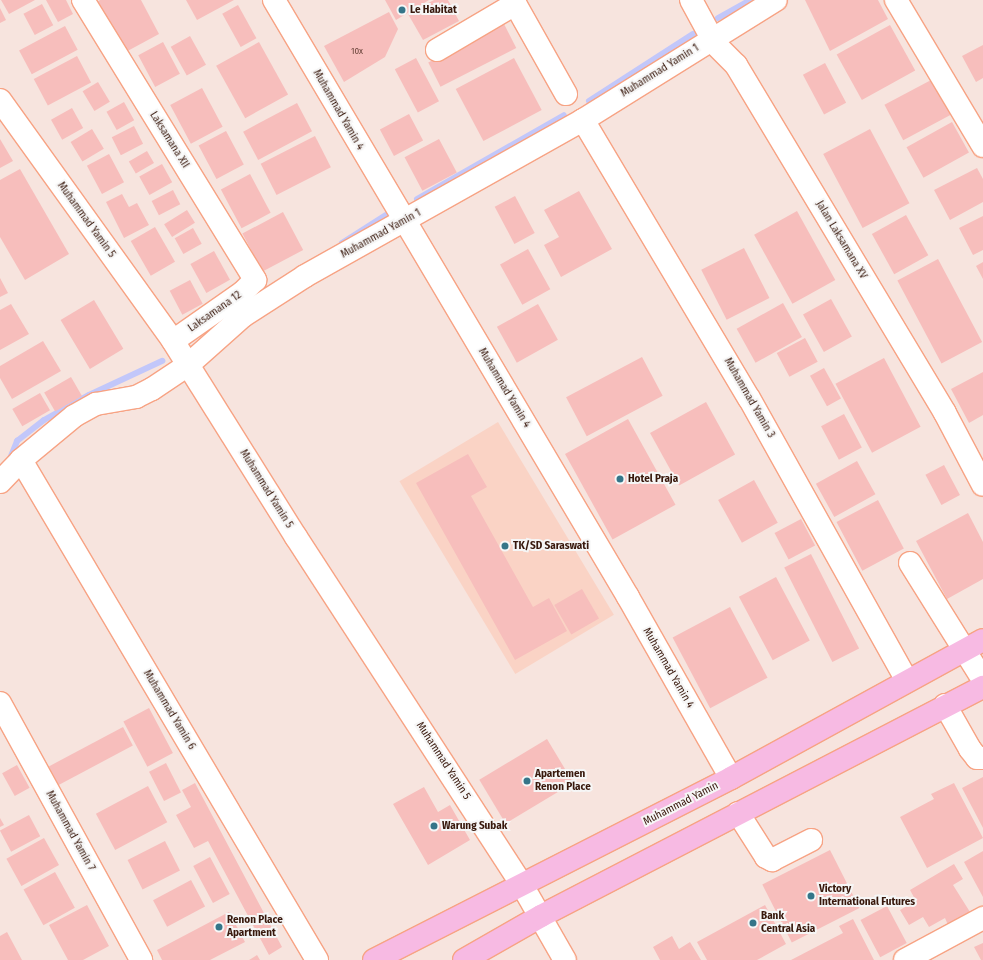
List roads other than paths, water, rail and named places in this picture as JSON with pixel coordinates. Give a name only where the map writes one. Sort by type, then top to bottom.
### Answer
[{"type":"main road","name":"Muhammad Yamin","points":[[374,960],[731,778],[983,640]]},
{"type":"main road","points":[[464,960],[541,916],[945,705],[983,687]]},
{"type":"street","name":"Laksamana XII","points":[[83,0],[254,280]]},
{"type":"street","name":"Muhammad Yamin 4","points":[[274,0],[628,597],[731,778]]},
{"type":"street","name":"Jalan Laksamana XV","points":[[691,0],[712,39],[736,65],[945,413],[983,485]]},
{"type":"street","name":"Muhammad Yamin 1","points":[[0,482],[21,460],[74,416],[96,404],[136,397],[188,365],[242,316],[305,276],[582,120],[776,0]]},
{"type":"street","points":[[896,0],[983,146]]},
{"type":"street","points":[[437,50],[514,2],[566,94]]},
{"type":"street","name":"Muhammad Yamin 5","points":[[0,100],[173,341],[296,537],[522,885],[565,960]]},
{"type":"street","name":"Muhammad Yamin 3","points":[[582,120],[750,398],[907,681]]},
{"type":"street","name":"Laksamana 12","points":[[173,341],[243,292],[254,280]]},
{"type":"street","name":"Muhammad Yamin 6","points":[[21,460],[317,960]]},
{"type":"street","points":[[910,563],[983,680]]},
{"type":"street","name":"Muhammad Yamin 7","points":[[0,703],[141,960]]},
{"type":"street","points":[[945,705],[970,749],[977,758],[983,758]]},
{"type":"street","points":[[738,813],[766,857],[772,860],[811,840]]},
{"type":"street","points":[[905,960],[983,918]]},
{"type":"waterway","points":[[718,18],[750,0]]},
{"type":"waterway","points":[[589,101],[693,34]]},
{"type":"waterway","points":[[417,199],[564,115]]},
{"type":"waterway","points":[[342,243],[386,215]]},
{"type":"waterway","points":[[9,461],[17,441],[44,420],[89,395],[162,361]]},
{"type":"place","name":"Le Habitat","points":[[402,10]]},
{"type":"place","name":"Hotel Praja","points":[[620,479]]},
{"type":"place","name":"TK/SD Saraswati","points":[[505,546]]},
{"type":"place","name":"Apartemen Renon Place","points":[[527,781]]},
{"type":"place","name":"Warung Subak","points":[[434,826]]},
{"type":"place","name":"Victory International Futures","points":[[811,896]]},
{"type":"place","name":"Bank Central Asia","points":[[753,923]]},
{"type":"place","name":"Renon Place Apartment","points":[[219,927]]}]
